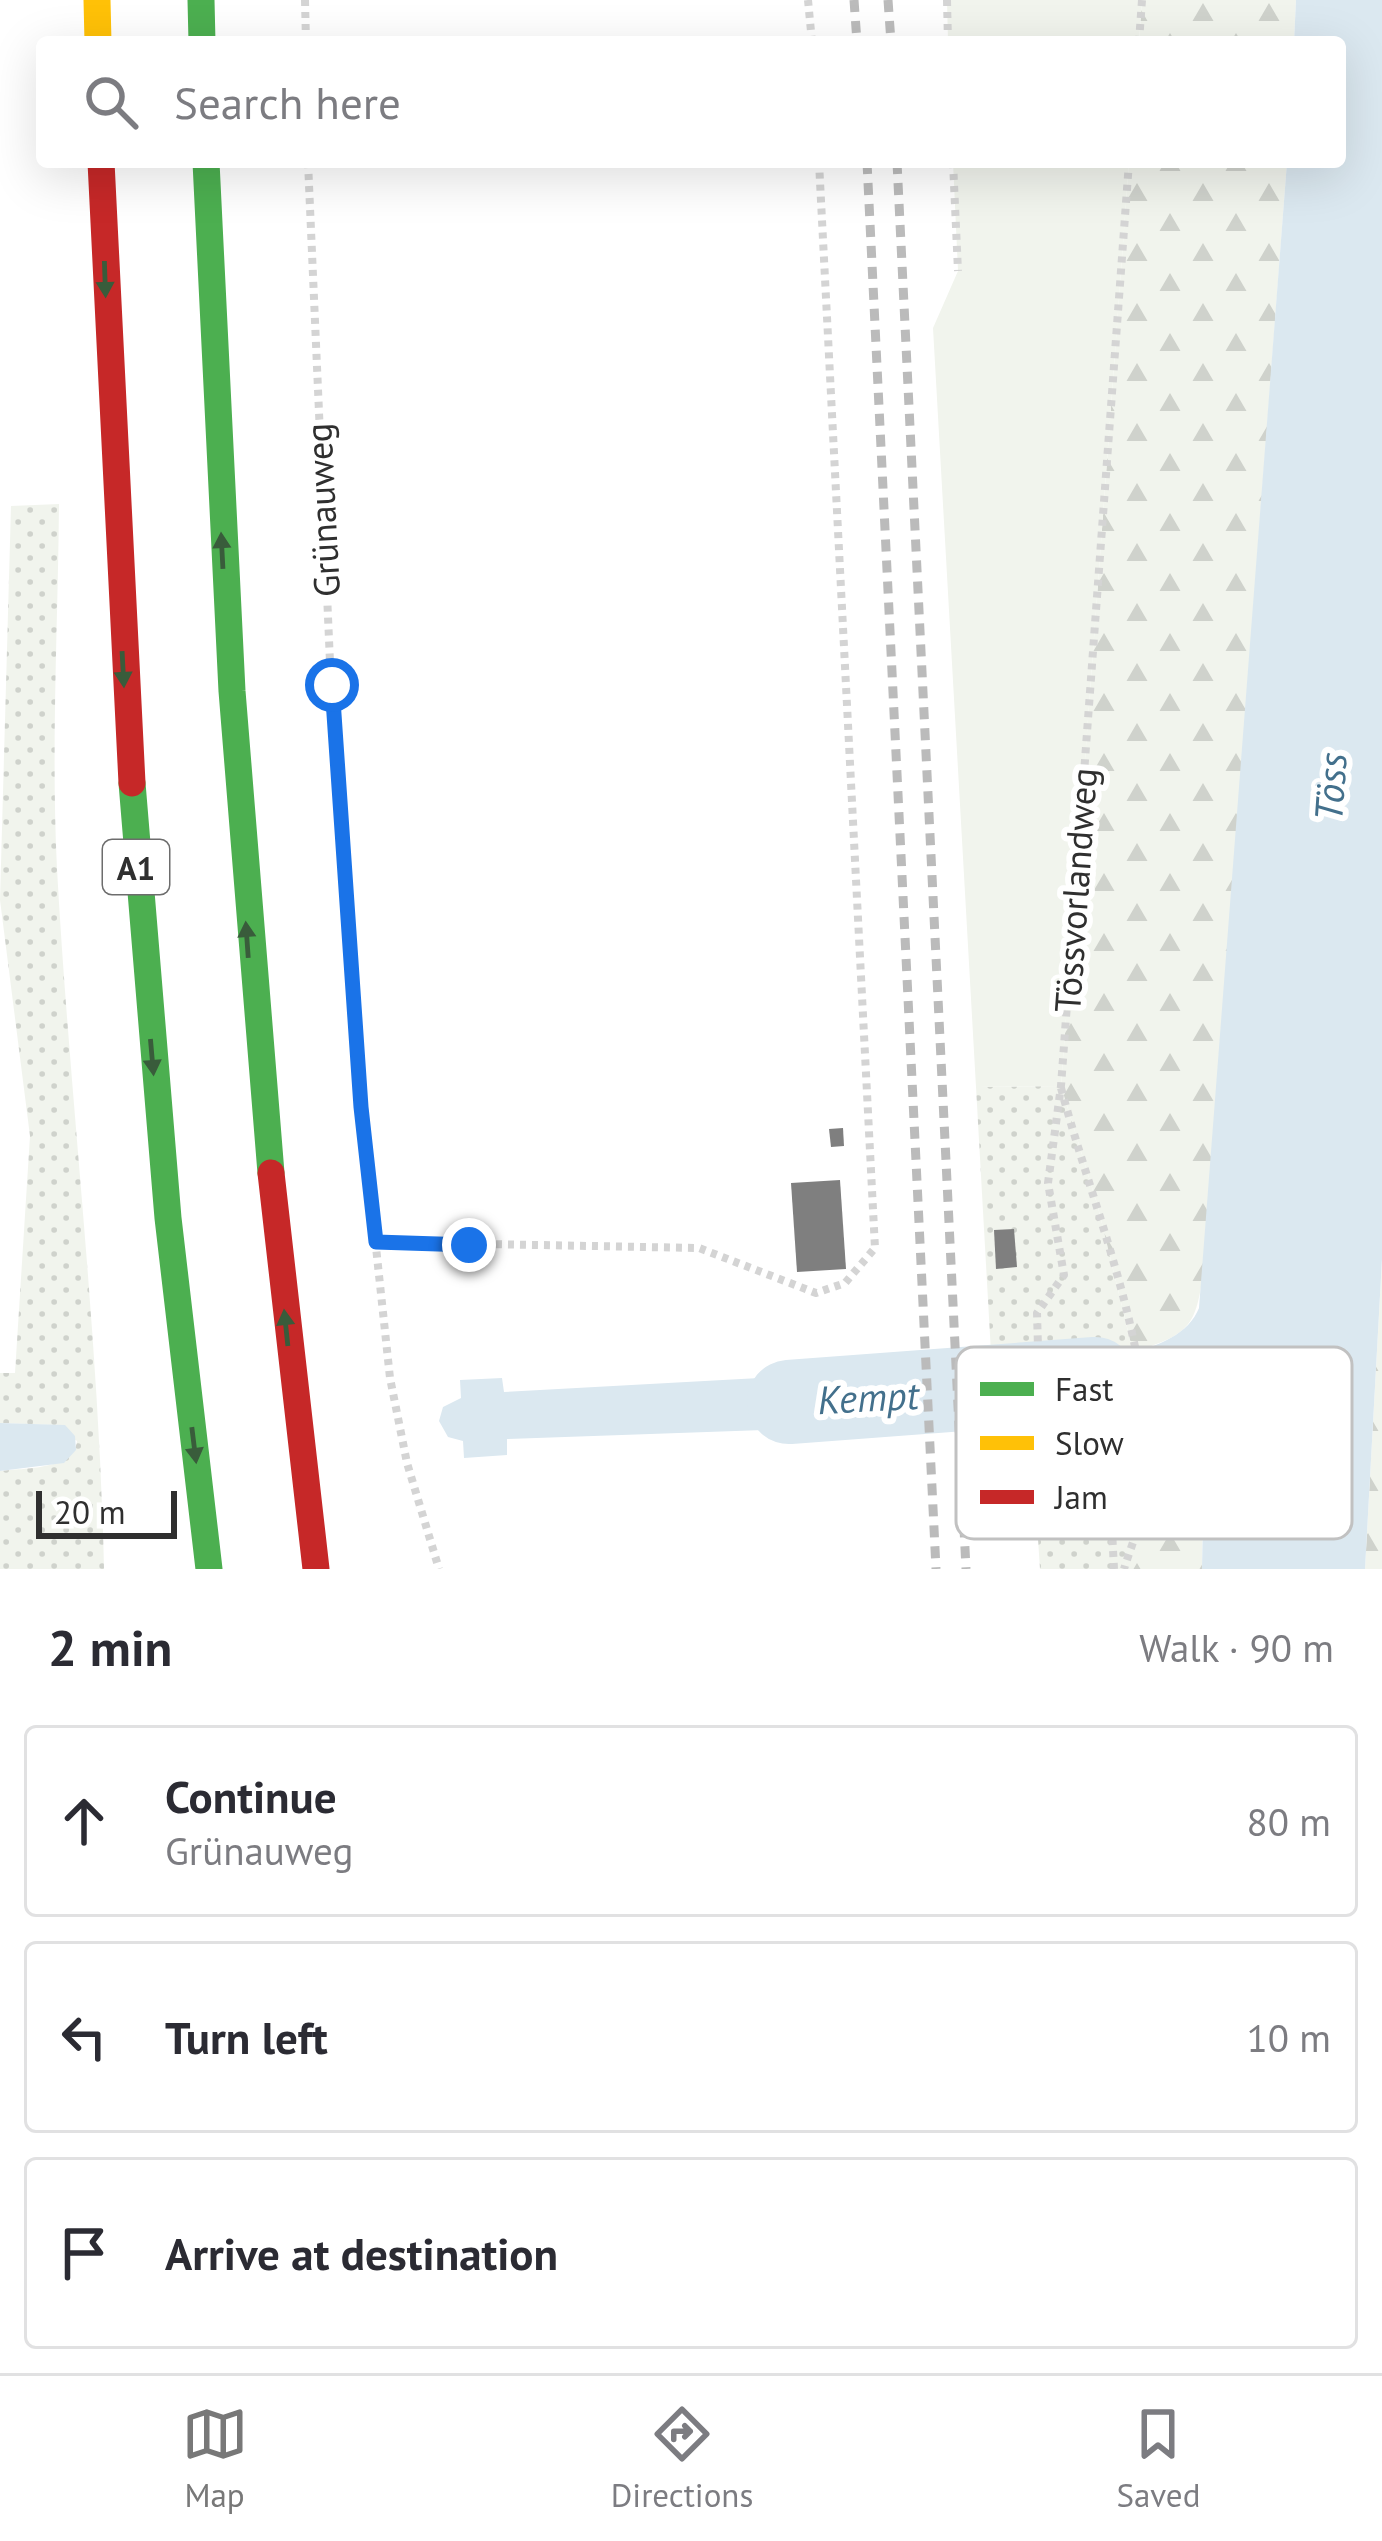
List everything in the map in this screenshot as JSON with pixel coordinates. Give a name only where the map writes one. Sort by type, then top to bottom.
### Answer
[{"type":"highway","points":[[97,0],[98,36]]},
{"type":"highway","points":[[201,0],[202,36]]},
{"type":"highway","name":"A1","points":[[101,168],[119,603],[144,968],[209,1569]]},
{"type":"highway","points":[[206,168],[226,641],[247,938],[280,1278],[316,1569]]},
{"type":"path","points":[[305,0],[306,36]]},
{"type":"path","points":[[808,0],[811,36]]},
{"type":"path","points":[[947,0],[948,36]]},
{"type":"path","points":[[1139,36],[1142,0]]},
{"type":"path","name":"Grünauweg","points":[[308,168],[333,709],[361,1107],[401,1442],[439,1569]]},
{"type":"path","points":[[376,1242],[699,1248],[816,1293],[845,1283],[874,1248],[818,168]]},
{"type":"path","points":[[953,168],[958,271]]},
{"type":"path","name":"Tössvorlandweg","points":[[1038,1347],[1037,1316],[1064,1275],[1048,1183],[1060,1086],[1129,168]]},
{"type":"path","points":[[1060,1086],[1098,1207],[1129,1347]]},
{"type":"path","name":"Tössvorlandweg","points":[[1113,1539],[1114,1569]]},
{"type":"path","points":[[1124,1569],[1132,1539]]},
{"type":"green space","points":[[947,0],[1142,0],[1139,36],[948,36]]},
{"type":"green space","points":[[1142,0],[1296,0],[1294,36],[1139,36]]},
{"type":"green space","points":[[953,168],[1129,168],[1061,1086],[976,1087],[933,328],[958,271]]},
{"type":"green space","points":[[1129,168],[1287,168],[1204,1267],[1193,1316],[1167,1340],[1132,1347],[1098,1207],[1061,1086]]},
{"type":"green space","points":[[59,504],[55,824],[104,1569],[0,1569],[0,1471],[58,1462],[67,1458],[77,1441],[53,1425],[0,1423],[0,1373],[15,1373],[30,1136],[0,900],[11,506]]},
{"type":"green space","points":[[1061,1086],[1098,1207],[1132,1347],[991,1347],[976,1087]]},
{"type":"green space","points":[[1382,1259],[1382,1569],[1365,1569]]},
{"type":"green space","points":[[1038,1539],[1133,1539],[1124,1569],[1040,1569]]},
{"type":"green space","points":[[1131,1539],[1202,1539],[1202,1569],[1124,1569]]},
{"type":"water","name":"Töss","points":[[1296,0],[1382,0],[1382,1259],[1365,1569],[1202,1569],[1203,1539],[1352,1539],[1352,1347],[1149,1347],[1185,1328],[1199,1308],[1287,168],[1346,168],[1346,36],[1294,36]]},
{"type":"water","points":[[903,1370],[906,1425],[507,1439],[507,1455],[464,1458],[463,1441],[448,1437],[439,1421],[443,1407],[461,1398],[460,1380],[502,1378],[504,1392]]},
{"type":"water","points":[[0,1423],[65,1425],[75,1436],[76,1450],[64,1463],[0,1471]]},
{"type":"building","points":[[843,1128],[844,1146],[831,1147],[829,1129]]},
{"type":"building","points":[[840,1180],[846,1269],[797,1272],[791,1183]]},
{"type":"building","points":[[1014,1229],[1017,1267],[996,1269],[994,1230]]},
{"type":"waterway","name":"Kempt","points":[[789,1402],[956,1389]]},
{"type":"railway","points":[[854,0],[857,36]]},
{"type":"railway","points":[[888,0],[891,36]]},
{"type":"railway","points":[[867,168],[936,1569]]},
{"type":"railway","points":[[897,168],[956,1365]]},
{"type":"railway","points":[[965,1539],[966,1569]]},
{"type":"traffic: fast","points":[[201,0],[202,36]]},
{"type":"traffic: fast","points":[[206,168],[232,691],[271,1173]]},
{"type":"traffic: fast","points":[[132,783],[168,1218],[209,1569]]},
{"type":"traffic: slow","points":[[97,0],[98,36]]},
{"type":"traffic: jam","points":[[101,168],[132,783]]},
{"type":"traffic: jam","points":[[271,1173],[316,1569]]},
{"type":"route","points":[[332,685],[361,1107],[376,1242],[469,1245]]}]
